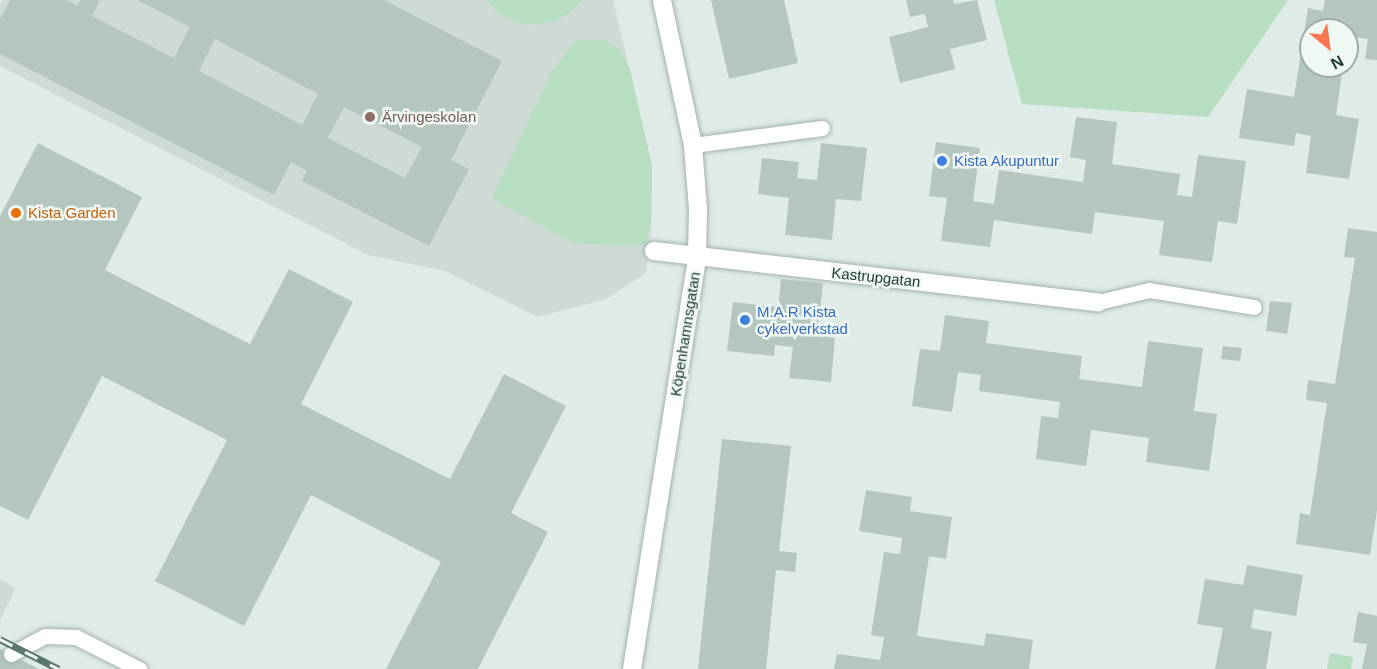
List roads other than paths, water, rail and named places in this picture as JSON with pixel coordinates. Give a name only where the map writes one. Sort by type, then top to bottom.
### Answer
[{"type":"street","name":"Köpenhamnsgatan","points":[[632,669],[697,257],[698,209],[693,145],[662,0]]},
{"type":"street","name":"Kastrupgatan","points":[[654,251],[1098,302]]},
{"type":"lane","points":[[693,145],[822,128]]},
{"type":"lane","points":[[1098,302],[1149,290],[1254,307]]},
{"type":"lane","points":[[11,654],[45,636],[76,637],[139,669]]},
{"type":"railway","points":[[0,639],[59,669]]},
{"type":"place","name":"Ärvingeskolan","points":[[370,117]]},
{"type":"place","name":"Kista Akupuntur","points":[[942,161]]},
{"type":"place","name":"Kista Garden","points":[[16,213]]},
{"type":"place","name":"M.A.R Kista cykelverkstad","points":[[745,320]]}]
